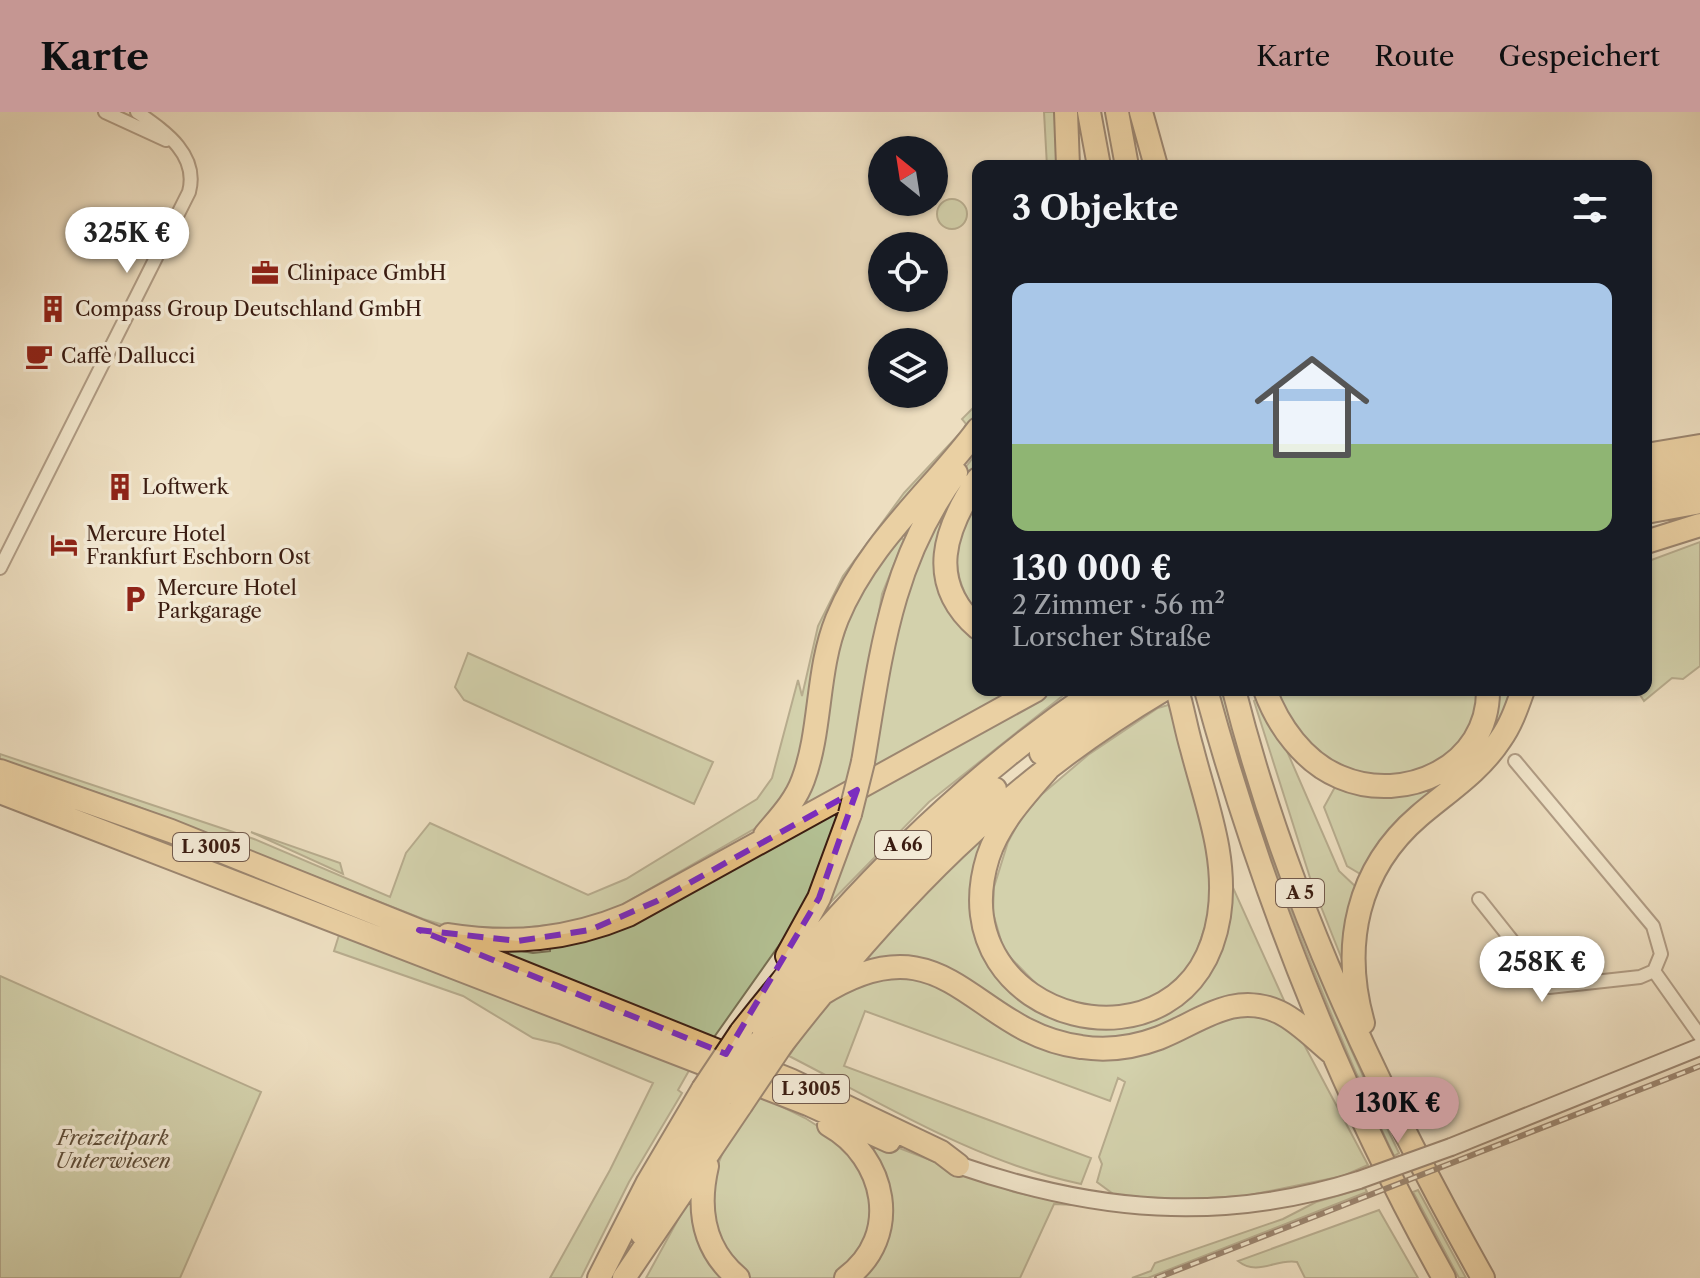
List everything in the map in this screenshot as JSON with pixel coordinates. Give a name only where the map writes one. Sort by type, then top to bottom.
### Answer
[{"type":"highway","points":[[1066,112],[1068,160]]},
{"type":"highway","points":[[1089,112],[1098,160]]},
{"type":"highway","points":[[1117,112],[1126,160]]},
{"type":"highway","points":[[1130,112],[1140,160]]},
{"type":"highway","points":[[1141,112],[1154,160]]},
{"type":"highway","points":[[757,845],[788,807],[803,779],[824,662],[836,621],[852,588],[885,536],[972,436]]},
{"type":"highway","points":[[1652,454],[1700,446]]},
{"type":"highway","points":[[738,1278],[715,1254],[704,1225],[702,1193],[722,1097],[762,1038],[850,814],[863,762],[885,630],[898,581],[929,513],[972,452]]},
{"type":"highway","points":[[1652,474],[1700,464]]},
{"type":"highway","points":[[972,490],[950,528],[945,552],[947,575],[955,598],[972,620]]},
{"type":"highway","points":[[1652,495],[1697,497]]},
{"type":"highway","points":[[1652,510],[1697,497]]},
{"type":"highway","points":[[1652,519],[1697,497]]},
{"type":"highway","points":[[1652,540],[1700,525]]},
{"type":"highway","points":[[419,930],[518,941],[551,938],[628,915],[1025,696]]},
{"type":"highway","name":"A 66","points":[[622,1278],[657,1203],[762,1038],[834,917],[898,850],[999,761],[1088,696]]},
{"type":"highway","name":"A 66","points":[[762,1038],[840,940],[932,844],[1035,757],[1155,696]]},
{"type":"highway","points":[[820,995],[927,872],[988,815],[1054,762],[1156,696]]},
{"type":"highway","points":[[1054,762],[1024,797],[993,844],[984,878],[985,927],[1005,969],[1021,988],[1042,1003],[1085,1018],[1129,1016],[1167,999],[1189,981],[1205,957],[1218,919],[1220,857],[1162,696]]},
{"type":"highway","points":[[1163,696],[1240,803]]},
{"type":"highway","name":"A 5","points":[[1208,696],[1240,803],[1292,951],[1380,1158],[1444,1278]]},
{"type":"highway","name":"A 5","points":[[1236,696],[1286,856],[1357,1035],[1432,1187],[1483,1278]]},
{"type":"highway","points":[[1268,696],[1292,738],[1321,766],[1353,782],[1386,786],[1424,780],[1447,770],[1464,755],[1485,718],[1487,696]]},
{"type":"highway","points":[[1384,1088],[1360,1014],[1353,976],[1352,948],[1359,904],[1379,862],[1395,839],[1481,764],[1500,741],[1520,696]]},
{"type":"highway","name":"L 3005","points":[[0,771],[171,831],[831,1097],[941,1152],[958,1165]]},
{"type":"highway","name":"L 3005","points":[[0,792],[779,1096],[808,1104],[937,1160],[958,1165]]},
{"type":"highway","points":[[0,798],[54,811]]},
{"type":"highway","points":[[762,1038],[820,995],[873,969],[915,967],[958,984],[1031,1032],[1068,1045],[1094,1048],[1145,1043],[1227,1006],[1250,1004],[1289,1018],[1336,1056]]},
{"type":"highway","points":[[779,1096],[850,1139],[875,1174],[883,1204],[878,1235],[863,1262],[846,1278]]},
{"type":"highway","name":"A 66","points":[[599,1278],[648,1182],[722,1097]]},
{"type":"highway","points":[[622,1278],[710,1153]]},
{"type":"main road","points":[[958,1165],[1021,1186],[1083,1201],[1179,1208],[1280,1200],[1359,1180],[1451,1147],[1700,1047]]},
{"type":"street","points":[[105,112],[176,144]]},
{"type":"street","points":[[0,568],[189,192],[189,161],[176,144],[137,112]]},
{"type":"street","points":[[1479,899],[1549,987],[1640,977],[1654,971],[1661,954],[1653,926],[1515,761]]},
{"type":"street","points":[[1654,971],[1700,1036]]},
{"type":"highlighted area","points":[[857,790],[819,898],[726,1054],[419,930],[518,941],[590,930],[657,901]]},
{"type":"green space","points":[[1044,112],[1059,112],[1060,160],[1047,160]]},
{"type":"green space","points":[[948,200],[958,200],[966,208],[966,220],[958,228],[946,228],[938,220],[937,216],[948,216]]},
{"type":"green space","points":[[972,409],[972,425],[880,529],[793,783],[761,825],[606,914],[550,931],[547,925],[516,929],[515,934],[447,926],[136,806],[0,760],[0,754],[254,839],[390,897],[406,853],[430,823],[588,895],[626,879],[757,799],[772,778],[798,680],[802,696],[818,626],[843,576],[904,493],[963,430],[966,424],[962,419]]},
{"type":"green space","points":[[972,459],[972,483],[940,542],[972,619],[972,696],[1003,696],[870,772],[895,609],[956,480]]},
{"type":"green space","points":[[972,504],[972,606],[957,568],[959,538]]},
{"type":"green space","points":[[896,535],[904,540],[882,594],[855,756],[844,788],[785,820],[838,634]]},
{"type":"green space","points":[[1700,542],[1700,666],[1683,679],[1672,678],[1652,694],[1652,560]]},
{"type":"green space","points":[[468,653],[713,762],[694,804],[464,700],[455,687]]},
{"type":"green space","points":[[1035,696],[1062,696],[929,802],[822,911],[866,791]]},
{"type":"green space","points":[[1219,696],[1225,696],[1280,868],[1323,983],[1399,1153],[1394,1156],[1319,984],[1255,809]]},
{"type":"green space","points":[[1263,696],[1339,871],[1357,888],[1347,972],[1312,884],[1254,701]]},
{"type":"green space","points":[[1279,696],[1478,696],[1474,725],[1465,743],[1450,757],[1432,767],[1392,778],[1351,773],[1332,764],[1303,739]]},
{"type":"green space","points":[[1491,696],[1513,696],[1498,733],[1362,875],[1347,866],[1324,807],[1335,787],[1431,786]]},
{"type":"green space","points":[[1175,703],[1207,833],[1212,906],[1193,962],[1164,991],[1130,1006],[1094,1009],[1046,994],[1004,951],[993,913],[994,887],[1008,842],[1021,818],[1041,795],[1088,755],[1158,708]]},
{"type":"green space","points":[[840,805],[818,880],[787,934],[712,1040],[462,941],[533,953],[550,951],[550,947]]},
{"type":"green space","points":[[1003,819],[976,918],[1038,1008],[1170,1006],[1230,881],[1287,1007],[1267,1002],[1143,1037],[1064,1040],[964,982],[859,967],[858,961],[946,871]]},
{"type":"green space","points":[[251,832],[340,863],[343,874]]},
{"type":"green space","points":[[339,935],[691,1067],[678,1090],[682,1093],[629,1182],[581,1278],[550,1278],[610,1170],[653,1083],[559,1044],[533,1038],[463,996],[334,951]]},
{"type":"green space","points":[[916,974],[1074,1054],[1250,1009],[1299,1035],[1368,1165],[1343,1176],[1245,1196],[1189,1199],[1116,1196],[1097,1182],[1102,1164],[1099,1157],[1125,1082],[1118,1078],[1110,1101],[865,1011],[844,1066],[1091,1158],[1081,1184],[1042,1174],[967,1146],[789,1056],[820,1009],[849,986]]},
{"type":"green space","name":"Freizeitpark Unterwiesen","points":[[0,976],[261,1092],[180,1278],[0,1278]]},
{"type":"green space","points":[[760,1096],[805,1118],[849,1146],[874,1194],[867,1244],[837,1278],[747,1278],[720,1251],[708,1199],[711,1181],[728,1140]]},
{"type":"green space","points":[[852,1130],[1014,1192],[1076,1205],[1054,1204],[1020,1278],[856,1278],[885,1235]]},
{"type":"green space","points":[[1365,1188],[1367,1192],[1148,1278],[1132,1278],[1151,1271],[1155,1263],[1283,1219],[1316,1202]]},
{"type":"green space","points":[[1418,1190],[1466,1278],[1459,1278],[1413,1192]]},
{"type":"green space","points":[[692,1194],[726,1278],[646,1278]]},
{"type":"green space","points":[[1379,1210],[1418,1278],[1305,1278],[1297,1262],[1253,1267],[1238,1261]]},
{"type":"railway","points":[[1157,1278],[1700,1066]]},
{"type":"place","name":"Clinipace GmbH","points":[[265,273]]},
{"type":"place","name":"Compass Group Deutschland GmbH","points":[[53,309]]},
{"type":"place","name":"Caffè Dallucci","points":[[39,356]]},
{"type":"place","name":"Loftwerk","points":[[120,487]]},
{"type":"place","name":"Mercure Hotel Frankfurt Eschborn Ost","points":[[64,545]]},
{"type":"place","name":"Mercure Hotel Parkgarage","points":[[135,599]]}]
